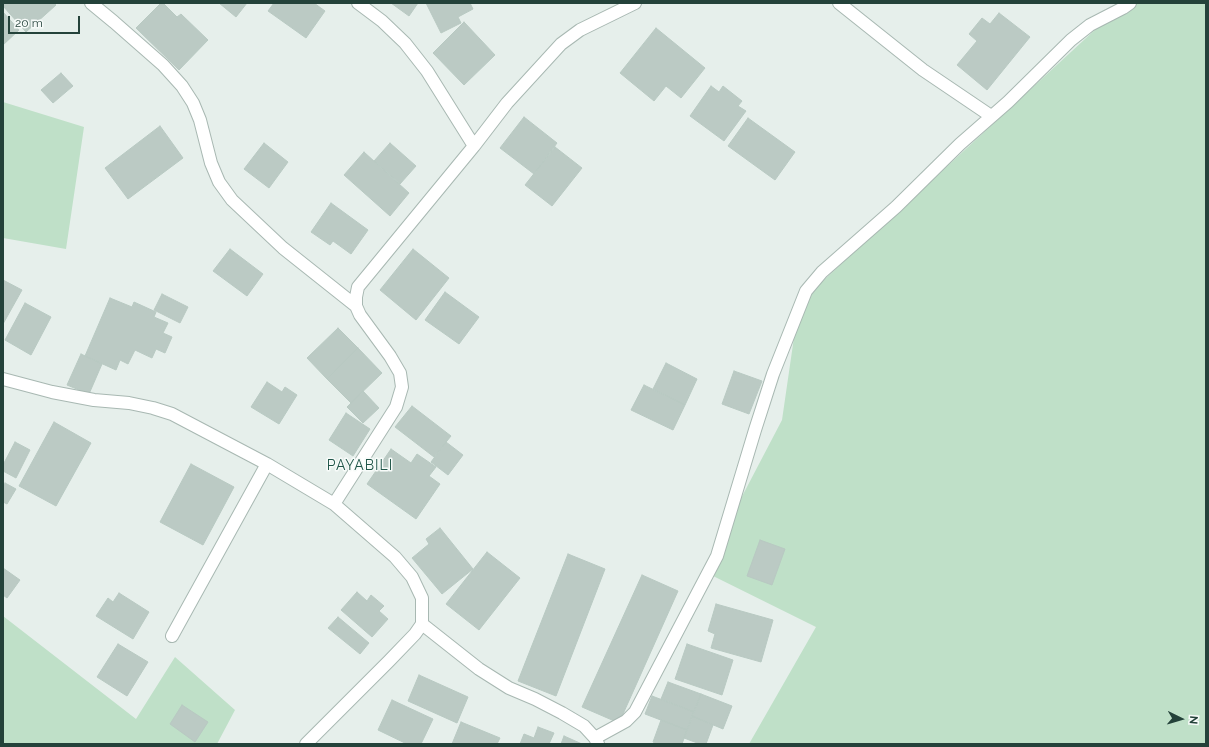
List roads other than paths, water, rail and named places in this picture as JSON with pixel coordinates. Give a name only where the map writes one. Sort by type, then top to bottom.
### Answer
[{"type":"street","points":[[91,3],[163,65],[182,86],[193,102],[200,120],[211,163],[219,182],[232,200],[283,248],[356,306]]},
{"type":"street","points":[[358,3],[382,21],[405,43],[426,71],[474,146]]},
{"type":"street","points":[[334,504],[396,407],[402,387],[400,373],[390,356],[360,315],[356,306],[358,287],[474,146],[507,103],[561,44],[580,30],[635,3]]},
{"type":"street","points":[[839,3],[923,70],[991,116]]},
{"type":"street","points":[[422,624],[479,669],[509,688],[562,712],[584,726],[596,741],[626,720],[635,712],[718,556],[773,374],[806,291],[822,272],[896,207],[960,144],[1071,40],[1090,25],[1130,3]]},
{"type":"street","points":[[3,379],[52,392],[94,400],[129,403],[172,414],[267,464],[334,504],[395,557],[412,577],[422,598],[422,624],[415,634],[389,661],[306,744]]},
{"type":"street","points":[[172,636],[267,464]]},
{"type":"district","name":"PAYABILI","points":[[360,466]]}]
